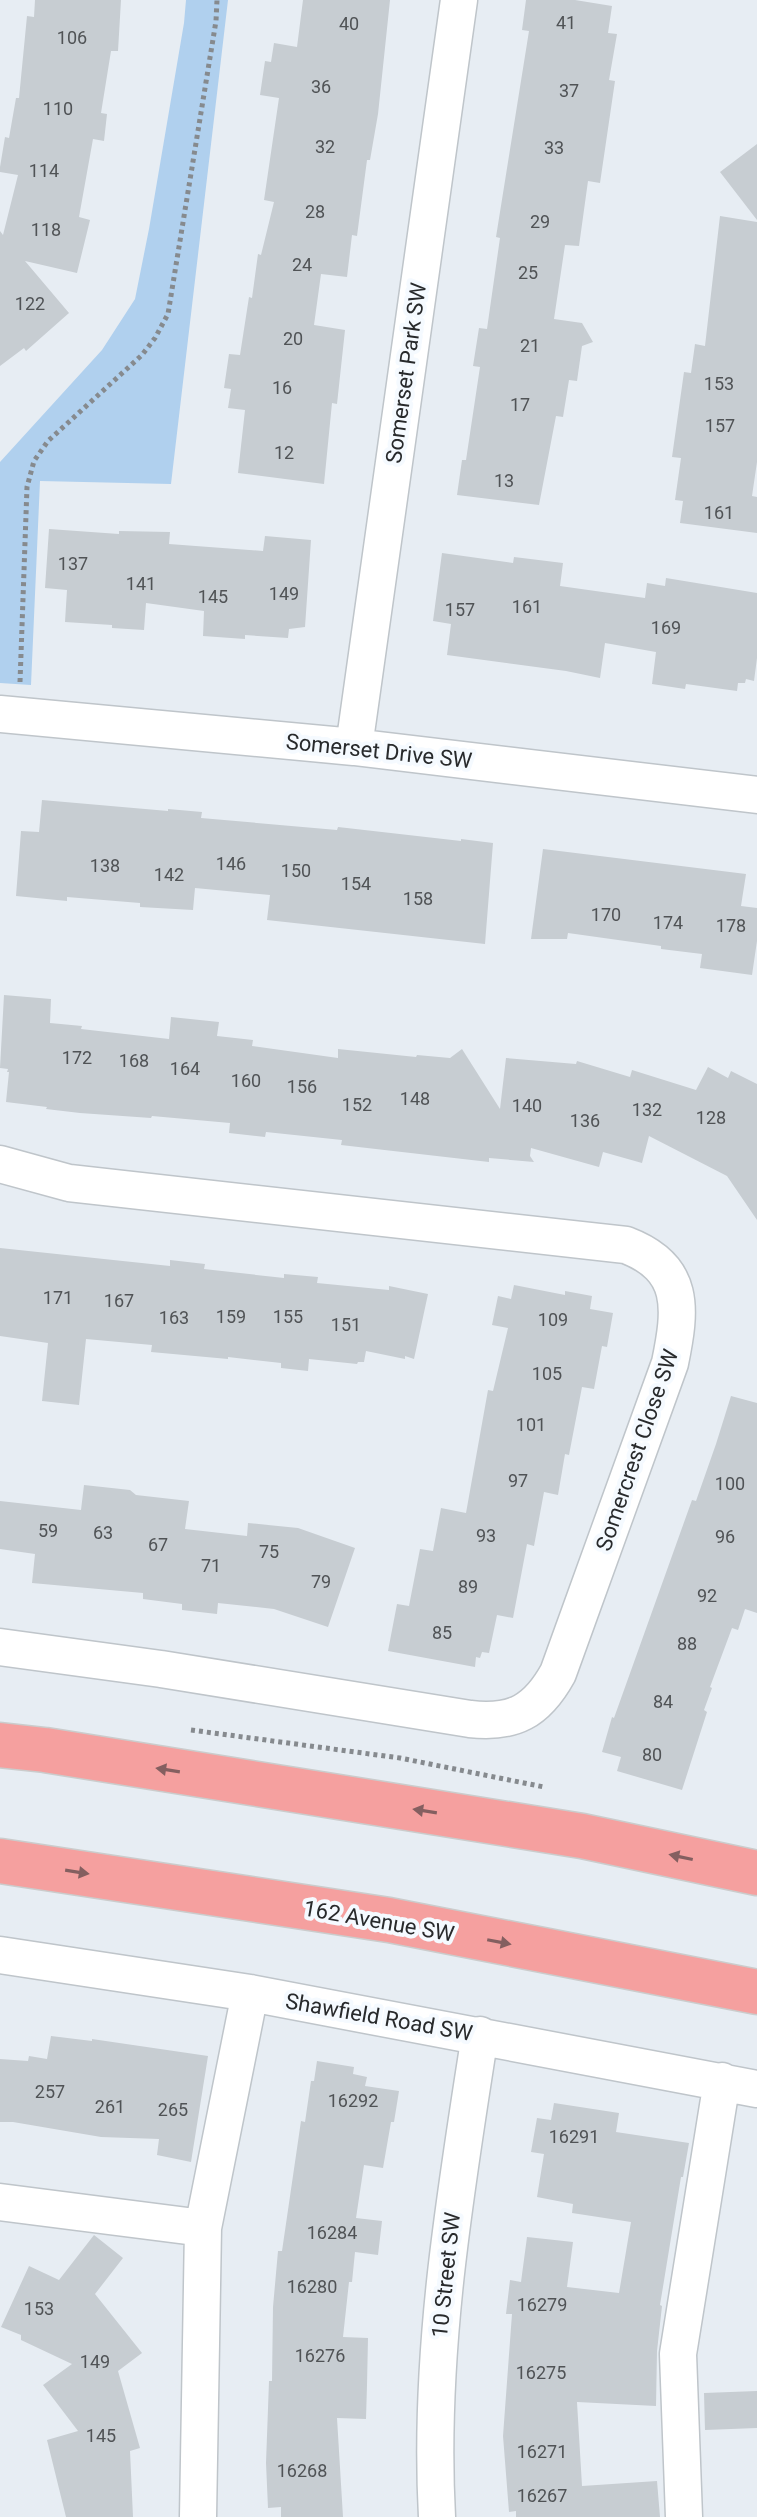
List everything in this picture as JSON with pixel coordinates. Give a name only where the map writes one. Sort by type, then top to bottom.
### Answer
[{"type":"main road","points":[[0,1745],[582,1836],[757,1873]]},
{"type":"main road","name":"162 Avenue SW","points":[[0,1861],[389,1920],[757,1992]]},
{"type":"street","name":"Somerset Park SW","points":[[354,747],[459,0]]},
{"type":"street","name":"Somerset Drive SW","points":[[9,714],[354,747],[757,795]]},
{"type":"street","name":"Somercrest Close SW","points":[[0,1164],[69,1183],[626,1245],[660,1264],[678,1299],[678,1326],[670,1363],[558,1673],[537,1703],[515,1717],[490,1721],[470,1719],[161,1669],[0,1647]]},
{"type":"street","name":"Shawfield Road SW","points":[[0,1955],[250,1993],[757,2089]]},
{"type":"street","points":[[198,2517],[203,2228],[250,1993]]},
{"type":"street","name":"10 Street SW","points":[[437,2517],[436,2370],[454,2202],[480,2035]]},
{"type":"street","points":[[684,2517],[678,2354],[722,2081]]},
{"type":"street","points":[[0,2202],[203,2228]]},
{"type":"path","points":[[9,714],[27,487],[34,461],[48,441],[142,355],[168,314],[217,0]]},
{"type":"shaded area","points":[[186,0],[228,0],[171,484],[40,481],[31,685],[0,683],[0,462],[102,350],[135,299]]},
{"type":"building","points":[[35,0],[121,0],[118,51],[111,51],[101,113],[107,114],[104,141],[93,139],[79,217],[90,220],[77,273],[25,261],[69,313],[26,351],[24,348],[0,366],[0,231],[3,235],[18,175],[0,172],[0,167],[5,137],[9,138],[16,98],[19,98],[27,16],[34,17]]},
{"type":"building","points":[[303,0],[390,0],[378,114],[370,160],[367,160],[357,236],[352,235],[347,277],[321,274],[314,325],[345,330],[337,404],[332,403],[324,484],[238,473],[245,410],[228,408],[231,389],[224,388],[229,354],[240,355],[258,254],[261,255],[274,202],[264,200],[279,98],[260,95],[265,61],[271,62],[274,43],[297,47]]},
{"type":"building","points":[[526,0],[575,0],[612,6],[608,33],[617,34],[609,80],[615,81],[600,183],[588,181],[579,246],[565,245],[554,319],[582,323],[593,342],[582,346],[577,381],[569,380],[563,417],[556,416],[539,505],[457,495],[462,460],[466,460],[480,367],[473,366],[479,328],[487,329],[500,238],[496,237],[529,31],[522,30]]},
{"type":"building","points":[[757,144],[757,220],[720,172]]},
{"type":"building","points":[[720,216],[757,222],[757,462],[752,496],[757,497],[757,533],[680,523],[683,501],[675,500],[681,458],[672,457],[684,372],[691,373],[695,344],[705,346]]},
{"type":"building","points":[[49,529],[119,534],[119,531],[170,532],[169,544],[263,551],[265,536],[311,540],[305,627],[289,629],[288,638],[203,636],[204,611],[146,603],[144,630],[65,622],[67,590],[45,588]]},
{"type":"building","points":[[442,553],[513,563],[514,557],[563,563],[560,586],[645,598],[647,583],[665,586],[666,578],[757,593],[754,681],[746,679],[745,683],[738,683],[737,691],[686,684],[685,689],[652,684],[656,652],[605,643],[600,678],[447,655],[451,624],[433,621]]},
{"type":"building","points":[[42,800],[202,812],[201,818],[337,830],[338,827],[493,843],[485,944],[267,920],[270,895],[195,888],[193,910],[140,907],[140,903],[67,897],[67,901],[16,896],[21,831],[39,832]]},
{"type":"building","points":[[543,849],[746,874],[741,906],[757,908],[757,941],[752,975],[700,968],[702,954],[661,949],[661,946],[568,933],[567,939],[531,939]]},
{"type":"building","points":[[4,995],[51,999],[50,1023],[82,1026],[81,1029],[169,1039],[171,1017],[219,1022],[217,1036],[253,1040],[252,1046],[338,1058],[338,1049],[450,1058],[462,1049],[500,1109],[506,1058],[576,1064],[577,1061],[630,1077],[632,1070],[696,1090],[708,1067],[728,1078],[731,1071],[757,1084],[757,1220],[727,1176],[649,1136],[642,1163],[603,1152],[599,1167],[531,1148],[530,1156],[534,1162],[489,1158],[489,1162],[341,1145],[342,1140],[266,1132],[265,1137],[229,1133],[230,1123],[80,1113],[6,1102],[9,1072],[0,1068]]},
{"type":"building","points":[[0,1248],[170,1266],[170,1260],[205,1264],[204,1269],[284,1278],[284,1274],[318,1277],[317,1283],[389,1290],[389,1286],[428,1294],[414,1359],[366,1351],[364,1362],[357,1364],[309,1359],[308,1371],[281,1368],[281,1363],[151,1352],[152,1345],[86,1339],[79,1405],[42,1401],[48,1343],[0,1336]]},
{"type":"building","points":[[514,1285],[565,1295],[565,1291],[592,1296],[590,1309],[613,1313],[607,1347],[602,1346],[594,1389],[582,1387],[558,1495],[544,1492],[534,1546],[527,1544],[513,1618],[497,1615],[489,1653],[482,1652],[480,1658],[476,1657],[475,1667],[388,1651],[397,1604],[409,1606],[420,1549],[433,1551],[441,1508],[466,1513],[488,1390],[493,1391],[508,1328],[492,1325],[498,1296],[511,1299]]},
{"type":"building","points":[[731,1396],[757,1403],[757,1613],[745,1609],[738,1630],[732,1628],[710,1687],[704,1710],[707,1712],[682,1790],[617,1771],[621,1757],[602,1752],[692,1500],[696,1501]]},
{"type":"building","points":[[84,1485],[189,1501],[185,1529],[247,1536],[248,1523],[298,1528],[355,1548],[328,1627],[274,1609],[218,1603],[217,1614],[182,1610],[182,1604],[143,1599],[143,1593],[32,1583],[35,1554],[0,1549],[0,1501],[81,1510]]},
{"type":"building","points":[[51,2036],[208,2056],[191,2162],[157,2155],[159,2139],[101,2137],[0,2122],[0,2059],[28,2061],[29,2056],[47,2059]]},
{"type":"building","points":[[317,2061],[354,2067],[353,2074],[367,2077],[365,2086],[399,2091],[383,2168],[364,2165],[356,2218],[382,2221],[378,2255],[355,2252],[352,2282],[349,2282],[343,2337],[368,2338],[367,2385],[366,2419],[337,2418],[343,2517],[281,2517],[281,2507],[268,2508],[266,2463],[273,2307],[278,2251],[282,2251],[301,2121],[305,2122]]},
{"type":"building","points":[[554,2103],[619,2113],[616,2132],[689,2143],[660,2305],[656,2406],[577,2402],[582,2486],[657,2481],[660,2517],[516,2517],[516,2511],[509,2512],[503,2436],[512,2314],[506,2314],[510,2280],[521,2282],[527,2237],[573,2242],[567,2287],[619,2293],[631,2222],[572,2213],[573,2204],[537,2197],[544,2154],[531,2152],[537,2118],[551,2120]]},
{"type":"building","points":[[94,2235],[123,2258],[95,2294],[142,2353],[118,2371],[140,2448],[130,2451],[133,2517],[66,2517],[47,2440],[78,2431],[43,2385],[72,2364],[1,2327],[29,2266],[59,2280]]},
{"type":"building","points":[[757,2391],[757,2428],[705,2430],[704,2393]]}]
